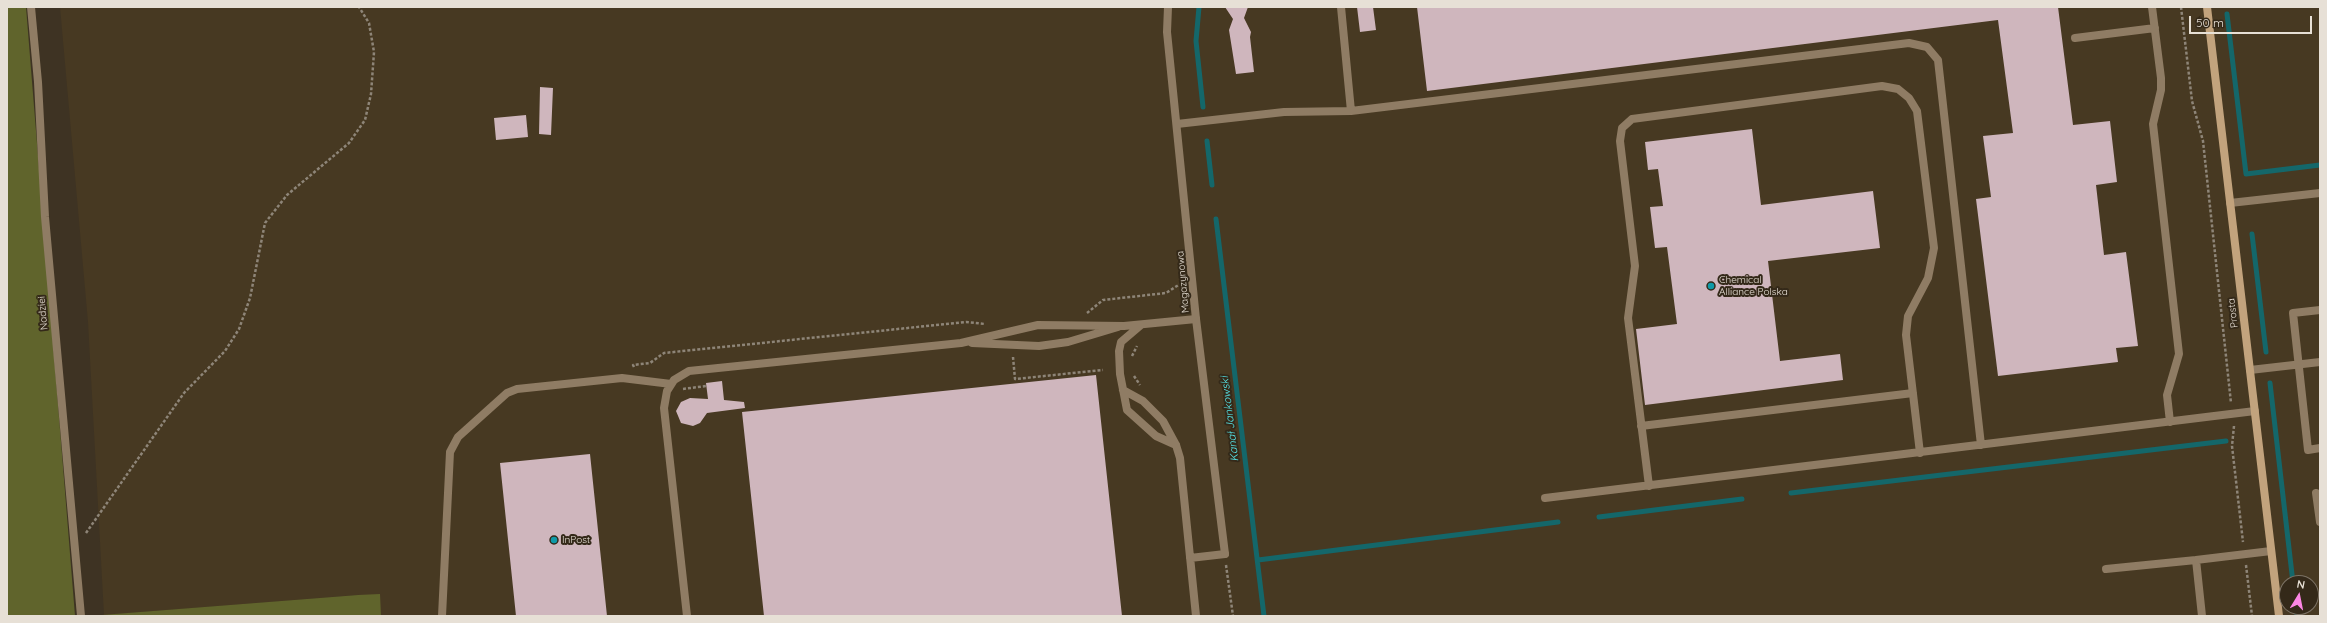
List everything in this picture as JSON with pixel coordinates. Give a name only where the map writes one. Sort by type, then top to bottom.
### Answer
[{"type":"street","name":"Nadziei","points":[[31,7],[45,218],[76,547],[81,616]]},
{"type":"street","name":"Magazynowa","points":[[1168,7],[1167,32],[1196,319],[1225,554]]},
{"type":"street","points":[[1341,7],[1352,112]]},
{"type":"street","points":[[2152,7],[2161,78],[2153,130],[2179,354],[2167,394],[2170,422]]},
{"type":"street","name":"Prosta","points":[[2207,7],[2279,616]]},
{"type":"street","points":[[2075,38],[2155,28]]},
{"type":"street","points":[[1177,124],[1284,112],[1352,112],[1909,43],[1927,47],[1938,60],[1981,445]]},
{"type":"street","points":[[1649,486],[1628,318],[1635,266],[1620,141],[1622,128],[1632,119],[1882,86],[1898,89],[1910,98],[1917,111],[1934,248],[1928,278],[1908,316],[1906,329],[1920,452]]},
{"type":"street","points":[[2230,203],[2320,194]]},
{"type":"street","points":[[2320,310],[2293,313],[2308,450],[2320,448]]},
{"type":"street","points":[[687,616],[664,408],[669,388],[674,380],[689,371],[961,343],[1038,325],[1124,326],[1196,319]]},
{"type":"street","points":[[1141,325],[1121,342],[1119,351],[1120,374],[1127,410],[1156,436],[1176,445]]},
{"type":"street","points":[[961,343],[1039,346],[1068,342],[1124,326]]},
{"type":"street","points":[[2250,370],[2320,362]]},
{"type":"street","points":[[442,616],[450,457],[452,446],[458,437],[512,390],[582,382],[634,379],[669,388]]},
{"type":"street","points":[[1123,390],[1143,401],[1163,421],[1176,445],[1180,458],[1196,616]]},
{"type":"street","points":[[1641,426],[1913,393]]},
{"type":"street","points":[[1545,498],[2255,411]]},
{"type":"street","points":[[2316,493],[2320,522]]},
{"type":"street","points":[[2106,570],[2271,551]]},
{"type":"street","points":[[1190,558],[1225,554]]},
{"type":"street","points":[[2196,560],[2202,616]]},
{"type":"path","points":[[76,547],[184,393],[225,351],[239,329],[250,298],[265,223],[287,195],[350,143],[365,120],[371,94],[374,52],[369,23],[359,7]]},
{"type":"path","points":[[2181,7],[2192,101],[2204,141],[2232,415],[2232,446],[2252,616]]},
{"type":"path","points":[[1083,313],[1090,312],[1103,300],[1166,293],[1176,288],[1181,282]]},
{"type":"path","points":[[634,379],[633,365],[650,363],[664,353],[966,322],[990,323]]},
{"type":"path","points":[[1131,362],[1139,343]]},
{"type":"path","points":[[1012,354],[1015,379],[1103,370]]},
{"type":"path","points":[[669,388],[706,386]]},
{"type":"path","points":[[1225,554],[1233,616]]},
{"type":"shaded area","points":[[60,7],[2320,7],[2320,616],[359,616],[358,595],[104,615],[88,322]]},
{"type":"green space","points":[[7,7],[26,7],[75,616],[7,616]]},
{"type":"green space","points":[[380,594],[381,616],[89,616],[358,595]]},
{"type":"building","points":[[1225,7],[1248,7],[1244,18],[1251,32],[1250,37],[1254,72],[1236,74],[1229,30],[1233,19]]},
{"type":"building","points":[[1357,7],[1373,7],[1376,30],[1360,32]]},
{"type":"building","points":[[1417,7],[2058,7],[2073,125],[2110,121],[2117,182],[2096,185],[2104,255],[2126,252],[2138,346],[2116,348],[2118,362],[1998,376],[1976,199],[1991,197],[1983,136],[2013,133],[1998,20],[1427,91]]},
{"type":"building","points":[[540,87],[553,88],[551,135],[539,134]]},
{"type":"building","points":[[526,115],[528,137],[496,140],[494,118]]},
{"type":"building","points":[[1752,129],[1761,205],[1873,191],[1880,248],[1768,261],[1780,361],[1840,354],[1843,380],[1645,405],[1636,329],[1677,324],[1667,247],[1655,248],[1650,207],[1663,206],[1658,169],[1648,170],[1645,142]]},
{"type":"building","points":[[1096,375],[1122,616],[764,616],[742,412]]},
{"type":"building","points":[[722,381],[724,400],[744,402],[745,408],[707,413],[700,423],[693,426],[681,423],[676,411],[681,402],[690,398],[708,399],[706,383]]},
{"type":"building","name":"InPost","points":[[590,454],[607,616],[516,616],[500,463]]},
{"type":"waterway","name":"Kanał Jankowski","points":[[1199,7],[1196,41],[1203,107]]},
{"type":"waterway","points":[[2227,14],[2246,174],[2320,165]]},
{"type":"waterway","name":"Kanał Jankowski","points":[[1207,141],[1212,185]]},
{"type":"waterway","name":"Kanał Jankowski","points":[[1216,219],[1264,616]]},
{"type":"waterway","points":[[2252,234],[2266,352]]},
{"type":"waterway","points":[[2270,383],[2292,575]]},
{"type":"waterway","points":[[1791,493],[2226,441]]},
{"type":"waterway","points":[[1599,517],[1742,499]]},
{"type":"waterway","points":[[1258,560],[1558,522]]},
{"type":"place","name":"Chemical Alliance Polska","points":[[1711,286]]},
{"type":"place","name":"InPost","points":[[554,540]]}]
